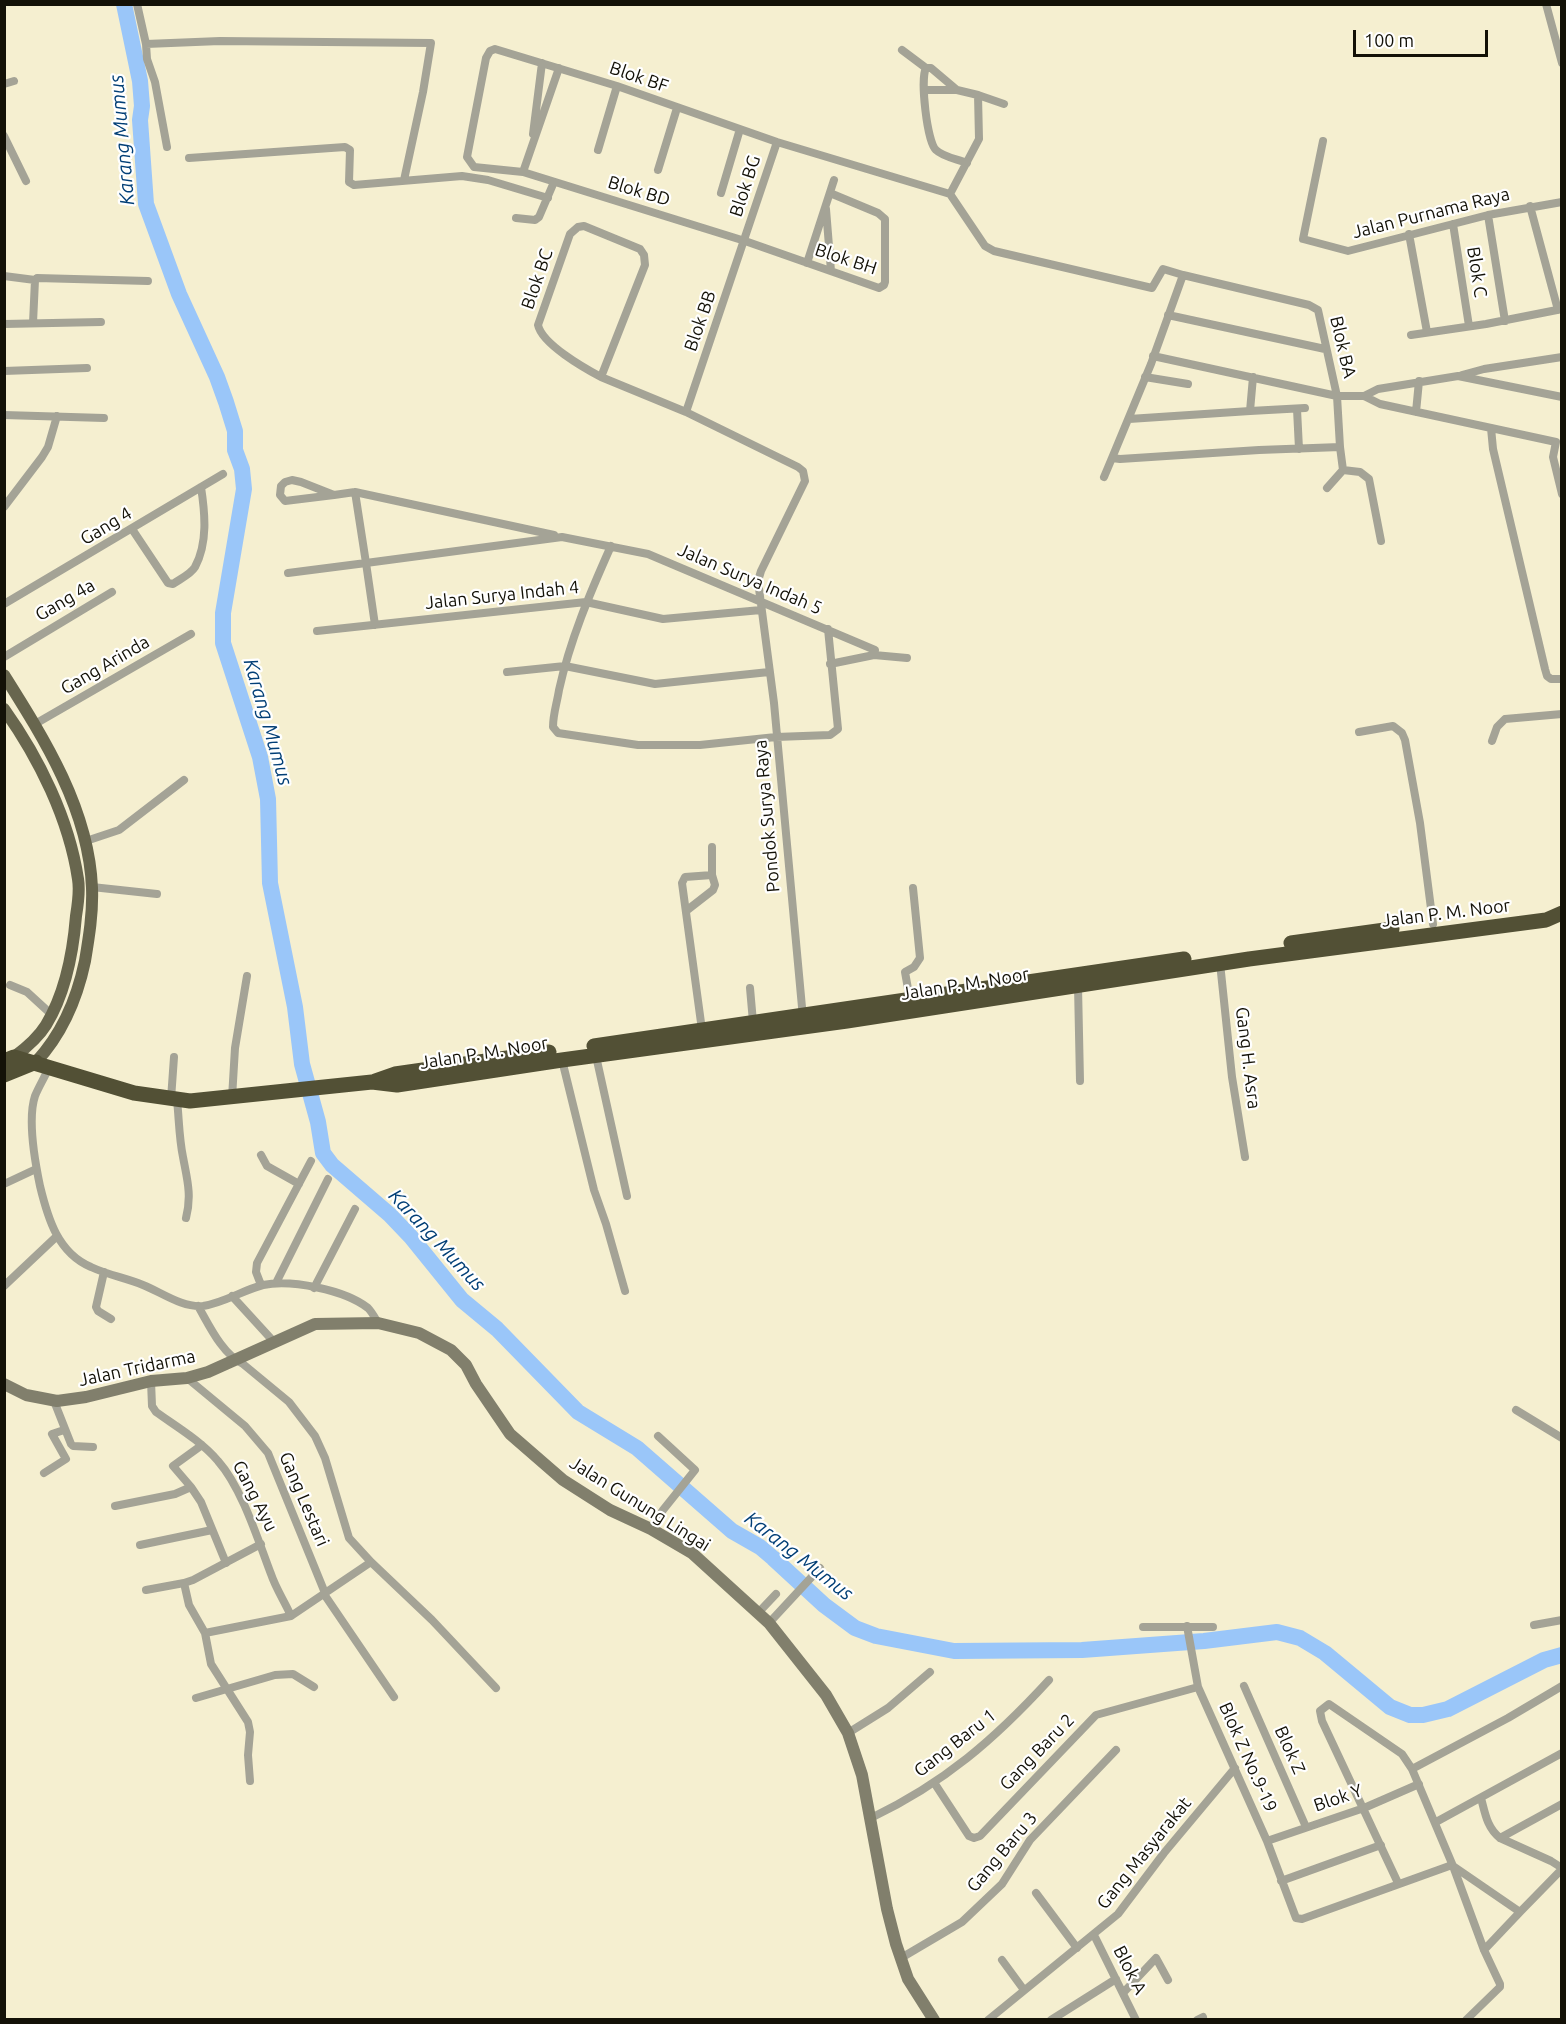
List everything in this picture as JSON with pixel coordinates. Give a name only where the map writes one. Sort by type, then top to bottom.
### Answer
[{"type":"highway","name":"Jalan P. M. Noor","points":[[8,1058],[42,1065],[134,1093],[198,1101],[231,1098],[372,1082],[396,1074],[598,1052],[1220,963],[1411,932],[1433,924],[1552,910],[1562,913],[1546,920],[1411,932],[1339,935],[1074,983],[910,1000],[803,1021],[753,1023],[702,1030],[598,1052],[562,1060],[398,1085],[372,1082]]},
{"type":"highway","points":[[4,1075],[42,1065]]},
{"type":"main road","points":[[4,675],[35,724],[66,784],[86,841],[92,887],[88,943],[81,981],[70,1009],[42,1065]]},
{"type":"main road","points":[[4,709],[20,730],[67,830],[78,880],[74,938],[61,994],[35,1039],[8,1058]]},
{"type":"street","points":[[136,4],[168,147]]},
{"type":"street","points":[[1546,4],[1562,63]]},
{"type":"street","points":[[146,44],[220,41],[430,43],[423,92],[404,180]]},
{"type":"street","name":"Blok BF","points":[[490,51],[495,49],[617,86],[777,142],[950,194]]},
{"type":"street","points":[[902,50],[926,68],[931,68],[957,90]]},
{"type":"street","name":"Blok BD","points":[[490,51],[486,58],[466,158],[474,167],[523,172],[745,241]]},
{"type":"street","points":[[533,140],[542,63]]},
{"type":"street","points":[[523,172],[559,68]]},
{"type":"street","points":[[926,68],[923,74],[924,90],[931,144],[939,152],[966,163]]},
{"type":"street","points":[[4,84],[14,81]]},
{"type":"street","points":[[598,150],[617,86]]},
{"type":"street","points":[[924,90],[957,90],[1004,104]]},
{"type":"street","points":[[978,95],[979,139],[950,194],[985,246],[994,251],[1152,288],[1156,285],[1162,270],[1183,275],[1130,419],[1104,477]]},
{"type":"street","points":[[658,170],[677,108]]},
{"type":"street","points":[[721,193],[740,129]]},
{"type":"street","points":[[4,136],[26,181]]},
{"type":"street","name":"Jalan Purnama Raya","points":[[1323,141],[1303,239],[1348,251],[1488,215],[1562,202]]},
{"type":"street","name":"Blok BG","points":[[745,241],[777,142]]},
{"type":"street","points":[[189,158],[345,147],[350,150],[351,183],[358,185],[462,176],[488,180],[547,200]]},
{"type":"street","points":[[807,263],[834,180]]},
{"type":"street","points":[[516,218],[534,220],[539,217],[554,182]]},
{"type":"street","name":"Blok BH","points":[[745,241],[879,288],[884,285],[886,222],[883,216],[830,193]]},
{"type":"street","points":[[826,205],[831,271]]},
{"type":"street","points":[[1411,335],[1560,310],[1530,206]]},
{"type":"street","points":[[1488,215],[1505,321]]},
{"type":"street","name":"Blok C","points":[[1453,224],[1469,326]]},
{"type":"street","name":"Blok BC","points":[[601,377],[645,265],[644,255],[640,249],[584,226],[578,226],[570,234],[538,325],[543,335],[580,366],[601,377],[686,412],[798,467],[804,475],[805,481],[761,571],[758,581],[760,606]]},
{"type":"street","points":[[1409,234],[1427,332]]},
{"type":"street","name":"Blok BB","points":[[686,412],[745,241]]},
{"type":"street","name":"Blok BA","points":[[1183,275],[1314,307],[1317,310],[1337,399],[1343,470]]},
{"type":"street","points":[[4,276],[35,280],[37,278],[148,281]]},
{"type":"street","points":[[33,323],[35,280]]},
{"type":"street","points":[[1168,315],[1325,349]]},
{"type":"street","points":[[4,324],[101,322]]},
{"type":"street","points":[[1152,360],[1337,399],[1364,396],[1378,389],[1419,381],[1562,357]]},
{"type":"street","points":[[4,371],[87,368]]},
{"type":"street","points":[[1146,375],[1188,384]]},
{"type":"street","points":[[1458,376],[1562,397]]},
{"type":"street","points":[[1250,411],[1253,381]]},
{"type":"street","points":[[1416,412],[1419,381]]},
{"type":"street","points":[[1364,396],[1380,404],[1491,433],[1557,445],[1562,494]]},
{"type":"street","points":[[1130,419],[1301,409],[1299,449]]},
{"type":"street","points":[[4,415],[104,418]]},
{"type":"street","points":[[7,504],[48,447],[57,416]]},
{"type":"street","points":[[1491,433],[1547,676],[1551,679],[1562,679]]},
{"type":"street","points":[[1112,458],[1340,447]]},
{"type":"street","points":[[1328,488],[1343,470],[1359,472],[1369,479],[1381,541]]},
{"type":"street","name":"Gang 4","points":[[4,604],[223,474]]},
{"type":"street","points":[[334,495],[292,480],[280,486],[282,499],[288,501],[334,495],[355,492],[375,625]]},
{"type":"street","points":[[132,529],[168,583],[173,584],[195,567],[203,538],[205,510],[201,487]]},
{"type":"street","name":"Jalan Surya Indah 5","points":[[355,492],[648,554],[760,606],[828,629],[873,648],[874,655]]},
{"type":"street","name":"Jalan Surya Indah 5","points":[[288,573],[562,537]]},
{"type":"street","points":[[611,546],[586,602],[565,666],[553,718],[553,727],[558,733],[638,745],[700,746],[776,737],[830,735],[835,732],[837,725],[828,629]]},
{"type":"street","name":"Gang 4a","points":[[4,657],[112,592]]},
{"type":"street","name":"Jalan Surya Indah 4","points":[[317,631],[586,602],[663,619],[760,606]]},
{"type":"street","name":"Pondok Surya Raya","points":[[760,606],[776,737],[803,1021]]},
{"type":"street","name":"Gang Arinda","points":[[35,724],[191,634]]},
{"type":"street","points":[[830,664],[874,655],[907,658]]},
{"type":"street","points":[[507,672],[565,666],[655,684],[769,672]]},
{"type":"street","points":[[1492,741],[1497,727],[1505,719],[1562,714]]},
{"type":"street","points":[[1359,732],[1393,726],[1402,733],[1405,740],[1420,823],[1433,924]]},
{"type":"street","points":[[86,841],[119,830],[184,780]]},
{"type":"street","points":[[686,910],[713,890],[715,885],[712,875],[712,847]]},
{"type":"street","points":[[702,1030],[682,883],[685,877],[712,875]]},
{"type":"street","points":[[92,887],[157,894]]},
{"type":"street","points":[[910,1000],[904,972],[914,967],[920,958],[913,888]]},
{"type":"street","name":"Gang H. Asra","points":[[1220,963],[1232,1077],[1245,1156]]},
{"type":"street","points":[[231,1098],[235,1048],[247,976]]},
{"type":"street","points":[[1074,983],[1080,1081]]},
{"type":"street","points":[[10,985],[27,992],[51,1014]]},
{"type":"street","points":[[750,988],[753,1023]]},
{"type":"street","points":[[598,1052],[627,1196]]},
{"type":"street","points":[[174,1057],[174,1099],[190,1188],[190,1202],[186,1218]]},
{"type":"street","points":[[562,1060],[594,1190],[625,1291]]},
{"type":"street","points":[[42,1065],[32,1122],[36,1170],[46,1212],[57,1236],[73,1257],[92,1268],[198,1306],[276,1282],[314,1288],[371,1306],[378,1323]]},
{"type":"street","points":[[261,1155],[267,1166],[299,1184]]},
{"type":"street","points":[[261,1286],[256,1272],[257,1263],[311,1161]]},
{"type":"street","points":[[4,1184],[36,1170]]},
{"type":"street","points":[[276,1282],[328,1179]]},
{"type":"street","points":[[314,1288],[355,1209]]},
{"type":"street","points":[[4,1286],[57,1236]]},
{"type":"street","points":[[105,1272],[96,1307],[98,1311],[111,1318]]},
{"type":"street","points":[[232,1296],[274,1342]]},
{"type":"street","points":[[198,1306],[234,1360],[243,1364],[288,1402],[315,1436],[325,1458],[349,1538],[432,1620],[496,1688]]},
{"type":"street","name":"Jalan Tridarma","points":[[5,1385],[26,1395],[54,1401],[86,1397],[151,1381],[187,1378],[315,1324],[378,1323]]},
{"type":"street","name":"Jalan Gunung Lingai","points":[[378,1323],[419,1333],[451,1350],[466,1365],[510,1434],[563,1480],[610,1510],[651,1529],[692,1553],[769,1623],[826,1695],[848,1733],[862,1775],[887,1909],[901,1958],[908,1980],[934,2019]]},
{"type":"street","name":"Gang Lestari","points":[[187,1378],[245,1426],[271,1458],[325,1593],[394,1698]]},
{"type":"street","name":"Gang Ayu","points":[[151,1381],[152,1406],[156,1412],[202,1445],[230,1476],[261,1544],[271,1576],[291,1616]]},
{"type":"street","points":[[54,1401],[67,1439],[73,1446],[93,1447]]},
{"type":"street","points":[[1516,1410],[1562,1438]]},
{"type":"street","points":[[44,1473],[66,1459],[52,1434],[64,1430]]},
{"type":"street","points":[[651,1529],[695,1472],[694,1468],[658,1436]]},
{"type":"street","points":[[202,1445],[173,1465],[201,1502],[226,1563]]},
{"type":"street","points":[[115,1506],[175,1494],[191,1487]]},
{"type":"street","points":[[140,1545],[212,1530]]},
{"type":"street","points":[[146,1590],[193,1580],[261,1544]]},
{"type":"street","points":[[206,1633],[291,1616],[371,1562]]},
{"type":"street","points":[[769,1623],[818,1571]]},
{"type":"street","points":[[184,1583],[189,1605],[206,1633],[211,1664],[248,1722],[250,1781]]},
{"type":"street","points":[[758,1613],[776,1594]]},
{"type":"street","points":[[1534,1625],[1562,1620]]},
{"type":"street","points":[[1143,1627],[1213,1627]]},
{"type":"street","name":"Blok Z No.9-19","points":[[1187,1628],[1198,1687],[1299,1919],[1398,1883]]},
{"type":"street","points":[[848,1733],[888,1708],[930,1672]]},
{"type":"street","points":[[196,1698],[275,1675],[288,1674],[304,1679],[314,1687]]},
{"type":"street","name":"Gang Baru 1","points":[[871,1818],[935,1784],[980,1749],[1018,1715],[1049,1680]]},
{"type":"street","name":"Blok Z","points":[[1244,1686],[1306,1827]]},
{"type":"street","points":[[1412,1769],[1508,1718],[1562,1686]]},
{"type":"street","name":"Gang Baru 2","points":[[935,1784],[969,1836],[974,1838],[980,1836],[1096,1715],[1198,1687]]},
{"type":"street","points":[[1452,1865],[1398,1883],[1322,1720],[1320,1711],[1329,1704],[1331,1705],[1399,1752],[1412,1769],[1436,1822],[1484,1950],[1500,1984],[1466,2019]]},
{"type":"street","name":"Gang Baru 3","points":[[901,1958],[962,1922],[1002,1884],[1030,1840],[1116,1750]]},
{"type":"street","points":[[1436,1822],[1562,1753]]},
{"type":"street","name":"Gang Masyarakat","points":[[988,2019],[1118,1914],[1164,1853],[1235,1768]]},
{"type":"street","name":"Blok Y","points":[[1267,1841],[1364,1808],[1419,1784]]},
{"type":"street","points":[[1481,1798],[1489,1825],[1500,1838],[1551,1861],[1561,1868],[1484,1950]]},
{"type":"street","points":[[1500,1838],[1562,1804]]},
{"type":"street","points":[[1281,1881],[1380,1845]]},
{"type":"street","points":[[1551,1861],[1562,1854]]},
{"type":"street","points":[[1452,1865],[1520,1912]]},
{"type":"street","points":[[1036,1893],[1077,1948]]},
{"type":"street","name":"Blok A","points":[[1094,1935],[1136,2019]]},
{"type":"street","points":[[1123,1993],[1156,1958],[1168,1980]]},
{"type":"street","points":[[1002,1960],[1024,1990]]},
{"type":"street","points":[[1051,2019],[1116,1979]]},
{"type":"waterway","name":"Karang Mumus","points":[[124,4],[140,81],[142,106],[140,120],[146,204],[179,294],[217,377],[235,431],[235,450],[242,469],[244,489],[223,613],[223,643],[260,757],[268,799],[270,883],[295,1007],[302,1064],[318,1122],[323,1153],[332,1165],[390,1215],[411,1237],[462,1300],[497,1329],[578,1412],[637,1448],[732,1531],[760,1547],[824,1605],[855,1628],[876,1636],[954,1651],[1082,1650],[1204,1641],[1277,1632],[1300,1638],[1325,1653],[1390,1707],[1410,1715],[1423,1715],[1448,1709],[1544,1660],[1562,1655]]}]
